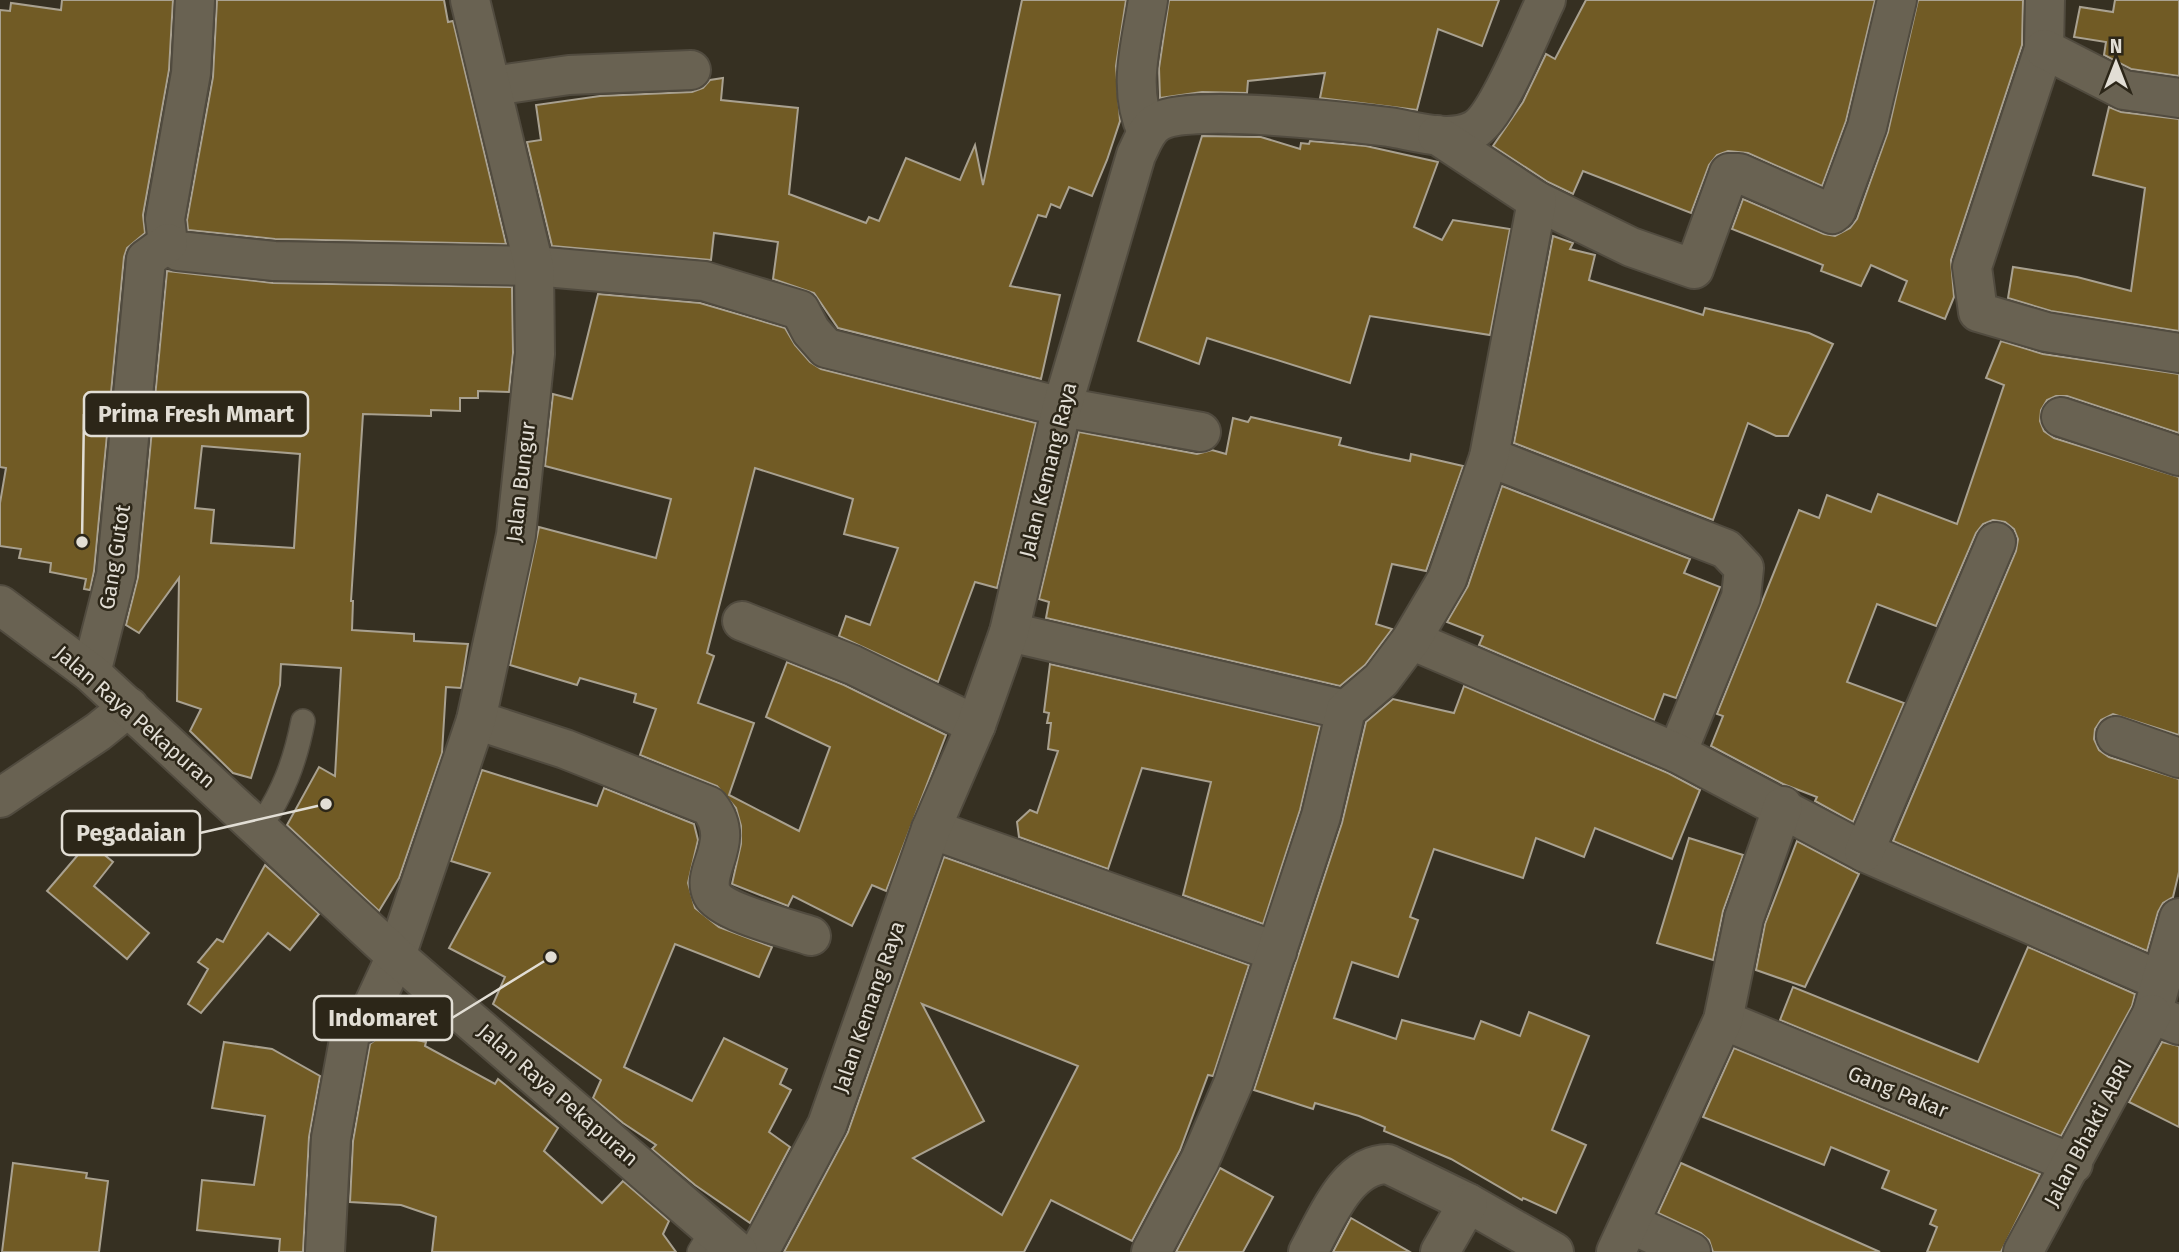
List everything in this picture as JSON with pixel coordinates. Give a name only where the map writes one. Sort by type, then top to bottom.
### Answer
[{"type":"street","points":[[195,0],[191,74],[165,219],[168,243],[178,250],[274,261],[534,266],[716,284],[800,310],[811,331],[826,348],[1062,407],[1200,432]]},
{"type":"street","name":"Jalan Bungur","points":[[325,1252],[331,1138],[351,1029],[365,1023],[396,956],[476,720],[516,534],[535,354],[534,266],[470,0]]},
{"type":"street","points":[[1148,0],[1135,91],[1138,111],[1147,132],[1160,121],[1198,114],[1390,127],[1437,135],[1472,131],[1490,114],[1546,0]]},
{"type":"street","points":[[1437,135],[1537,201],[1631,247],[1694,269],[1723,181],[1732,171],[1825,212],[1836,211],[1867,127],[1897,0]]},
{"type":"street","points":[[2045,0],[2044,49],[1971,276],[1978,312],[2046,332],[2179,353]]},
{"type":"street","points":[[2044,49],[2124,90],[2179,98]]},
{"type":"street","points":[[492,86],[569,75],[691,70]]},
{"type":"street","name":"Jalan Kemang Raya","points":[[759,1252],[827,1125],[931,829],[976,725],[1009,632],[1062,407],[1136,155],[1147,132]]},
{"type":"street","points":[[1151,1252],[1200,1160],[1233,1084],[1321,816],[1346,710],[1381,680],[1411,640],[1447,579],[1489,457],[1537,201]]},
{"type":"street","name":"Gang Gutot","points":[[91,673],[116,575],[131,440],[146,259],[168,243]]},
{"type":"street","points":[[2061,417],[2179,456]]},
{"type":"street","points":[[1489,457],[1726,549],[1744,568],[1741,597],[1677,753]]},
{"type":"street","points":[[1864,852],[1996,542]]},
{"type":"street","name":"Jalan Raya Pekapuran","points":[[0,605],[91,673],[396,956],[717,1244]]},
{"type":"street","points":[[742,621],[853,665],[976,725]]},
{"type":"street","points":[[1009,632],[1346,710]]},
{"type":"street","points":[[1411,640],[1677,753],[2164,1007]]},
{"type":"street","points":[[0,798],[98,732],[129,707]]},
{"type":"street","points":[[476,720],[565,749],[709,806],[719,818],[721,831],[709,883],[712,895],[726,907],[811,936]]},
{"type":"street","points":[[2116,736],[2179,758]]},
{"type":"street","points":[[1691,1252],[1623,1238],[1723,1020],[1744,918],[1783,806]]},
{"type":"street","points":[[931,829],[1277,952]]},
{"type":"street","name":"Jalan Bhakti ABRI","points":[[2023,1252],[2164,1007],[2179,918]]},
{"type":"street","name":"Gang Pakar","points":[[1723,1020],[2073,1164]]},
{"type":"street","points":[[1308,1252],[1356,1174],[1369,1166],[1388,1164],[1468,1203],[1554,1252]]},
{"type":"street","points":[[1440,1252],[1468,1203]]},
{"type":"lane","points":[[259,828],[278,802],[295,763],[303,721]]},
{"type":"building","points":[[62,0],[173,0],[169,70],[143,215],[145,233],[127,248],[124,257],[90,590],[84,589],[86,579],[50,572],[51,563],[19,558],[21,549],[0,546],[0,503],[6,468],[0,467],[0,10],[10,11],[11,3],[61,10]]},
{"type":"building","points":[[217,0],[444,0],[448,22],[453,21],[506,244],[275,239],[188,230],[187,220],[213,77]]},
{"type":"building","points":[[1022,0],[1126,0],[1116,66],[1120,121],[1107,160],[1092,196],[1069,187],[1060,208],[1051,204],[1046,217],[1038,215],[1010,286],[1060,295],[1041,379],[838,328],[814,293],[773,279],[778,242],[714,233],[711,260],[552,246],[527,142],[541,140],[536,105],[600,96],[692,92],[703,88],[710,80],[723,78],[721,100],[798,108],[789,194],[866,223],[869,217],[879,221],[906,158],[960,180],[975,145],[983,185]]},
{"type":"building","points":[[1169,0],[1499,0],[1482,46],[1438,29],[1417,110],[1320,98],[1325,73],[1248,81],[1247,93],[1202,92],[1160,98],[1159,68]]},
{"type":"building","points":[[1586,0],[1875,0],[1846,121],[1822,186],[1748,153],[1728,151],[1717,155],[1709,165],[1691,213],[1583,171],[1573,194],[1548,182],[1493,146],[1523,102],[1546,54],[1555,59]]},
{"type":"building","points":[[1918,0],[2023,0],[2022,45],[1951,260],[1954,297],[1945,319],[1899,301],[1907,281],[1871,265],[1861,286],[1821,271],[1823,265],[1732,229],[1743,199],[1824,234],[1835,236],[1850,228],[1857,219],[1888,132]]},
{"type":"building","points":[[2115,0],[2179,0],[2179,76],[2131,69],[2104,55],[2106,42],[2074,37],[2080,7],[2113,12]]},
{"type":"building","points":[[2109,107],[2121,112],[2179,119],[2179,331],[2051,311],[2008,298],[2013,267],[2077,277],[2131,291],[2145,188],[2093,175]]},
{"type":"building","points":[[1202,136],[1261,137],[1300,149],[1301,143],[1309,144],[1310,141],[1366,146],[1438,162],[1414,227],[1442,240],[1453,220],[1510,229],[1490,335],[1370,316],[1350,383],[1207,338],[1199,364],[1138,341]]},
{"type":"building","points":[[1553,236],[1573,243],[1570,249],[1595,255],[1589,280],[1703,315],[1705,308],[1809,333],[1833,344],[1788,436],[1776,436],[1748,423],[1713,520],[1514,443]]},
{"type":"building","points":[[167,271],[273,283],[512,287],[513,353],[509,392],[478,391],[478,398],[460,398],[460,411],[431,410],[431,416],[363,414],[351,601],[352,630],[414,634],[414,641],[468,644],[461,688],[446,687],[442,753],[399,878],[379,911],[287,825],[319,767],[335,776],[341,668],[281,664],[280,685],[251,778],[233,773],[190,731],[201,709],[177,701],[179,578],[139,633],[126,625],[138,577]],"holes":[[[202,446],[300,454],[294,548],[211,543],[214,510],[195,508]]]},
{"type":"building","points":[[598,294],[700,303],[785,328],[795,345],[810,362],[821,369],[1036,423],[997,588],[975,582],[938,682],[839,636],[846,616],[870,625],[898,548],[844,534],[853,499],[755,468],[707,653],[714,656],[698,703],[754,723],[729,795],[799,831],[830,747],[766,717],[787,662],[844,685],[946,735],[886,891],[872,885],[852,926],[793,896],[788,906],[732,884],[741,844],[741,826],[736,808],[717,786],[640,755],[656,709],[634,702],[636,694],[580,678],[577,685],[510,665],[539,527],[656,558],[671,499],[545,466],[553,394],[572,399]]},
{"type":"building","points":[[2001,341],[2043,354],[2179,374],[2179,433],[2067,396],[2056,396],[2047,400],[2041,410],[2040,421],[2044,431],[2054,438],[2179,477],[2179,735],[2113,714],[2101,720],[2095,729],[2094,739],[2099,750],[2109,757],[2179,779],[2179,872],[2173,897],[2163,903],[2158,912],[2147,951],[1893,841],[2016,551],[2018,539],[2014,529],[2005,522],[1993,520],[1983,524],[1976,533],[1936,626],[1877,604],[1847,682],[1904,703],[1853,822],[1815,801],[1817,797],[1783,784],[1711,746],[1723,716],[1717,714],[1799,510],[1819,518],[1827,495],[1871,512],[1878,494],[1957,524],[2004,385],[1986,378]]},
{"type":"building","points":[[1251,417],[1341,438],[1339,445],[1372,453],[1410,461],[1411,454],[1463,466],[1426,571],[1392,564],[1376,624],[1392,629],[1365,665],[1340,686],[1046,618],[1049,602],[1039,599],[1079,432],[1197,454],[1212,450],[1226,454],[1233,418],[1248,422]]},
{"type":"building","points":[[1502,486],[1690,559],[1684,573],[1720,587],[1676,698],[1664,694],[1654,720],[1479,645],[1483,636],[1447,622],[1468,586]]},
{"type":"building","points":[[1050,664],[1320,726],[1300,810],[1263,924],[1183,895],[1211,782],[1142,768],[1108,869],[1019,837],[1017,822],[1030,810],[1037,813],[1058,751],[1048,749],[1051,723],[1047,723],[1049,713],[1044,712]]},
{"type":"building","points":[[1464,686],[1668,773],[1700,790],[1672,859],[1595,828],[1584,857],[1536,838],[1523,878],[1434,849],[1410,917],[1418,920],[1398,977],[1352,962],[1334,1018],[1396,1039],[1402,1020],[1474,1039],[1481,1021],[1520,1036],[1529,1012],[1589,1036],[1552,1130],[1586,1145],[1556,1213],[1523,1198],[1522,1200],[1451,1159],[1384,1131],[1385,1127],[1359,1116],[1315,1103],[1313,1109],[1254,1090],[1342,823],[1366,722],[1393,699],[1454,713]]},
{"type":"building","points":[[482,770],[597,806],[604,788],[694,824],[698,840],[688,883],[695,908],[719,927],[772,947],[759,977],[675,944],[624,1067],[692,1101],[724,1038],[787,1069],[780,1084],[791,1090],[769,1132],[790,1147],[750,1223],[695,1185],[652,1149],[656,1145],[593,1098],[601,1080],[493,1004],[505,977],[449,948],[490,873],[451,861]]},
{"type":"building","points":[[1689,838],[1743,855],[1723,911],[1713,960],[1657,943]]},
{"type":"building","points":[[1797,841],[1859,874],[1805,987],[1756,970],[1765,924]]},
{"type":"building","points":[[89,842],[113,862],[94,886],[149,933],[127,959],[47,891]]},
{"type":"building","points":[[944,857],[1249,965],[1213,1076],[1208,1075],[1180,1150],[1132,1241],[1051,1200],[1024,1252],[784,1252],[848,1132]],"holes":[[[922,1004],[1078,1066],[1002,1215],[913,1158],[984,1121]]]},
{"type":"building","points":[[265,865],[319,914],[290,950],[268,933],[201,1013],[188,1004],[208,969],[198,962],[217,939],[223,942]]},
{"type":"building","points":[[2028,947],[2135,994],[2132,1006],[2061,1136],[1780,1020],[1793,987],[1978,1062]]},
{"type":"building","points":[[384,1033],[426,1042],[425,1046],[495,1084],[498,1079],[558,1128],[544,1151],[602,1203],[623,1181],[669,1221],[663,1234],[676,1252],[432,1252],[436,1217],[401,1205],[350,1202],[353,1141],[370,1044]]},
{"type":"building","points":[[224,1042],[272,1049],[320,1076],[309,1137],[303,1252],[279,1252],[280,1239],[197,1230],[202,1180],[254,1185],[265,1116],[212,1108]]},
{"type":"building","points":[[2162,1042],[2179,1046],[2179,1127],[2129,1102]]},
{"type":"building","points":[[1734,1048],[2040,1174],[2001,1252],[1927,1252],[1937,1227],[1930,1224],[1936,1210],[1882,1188],[1889,1171],[1831,1147],[1824,1165],[1703,1117]]},
{"type":"building","points":[[13,1163],[87,1173],[86,1178],[108,1181],[99,1252],[2,1252]]},
{"type":"building","points":[[1681,1163],[1880,1252],[1713,1252],[1709,1240],[1701,1233],[1658,1213]]},
{"type":"building","points":[[1220,1168],[1273,1197],[1243,1252],[1176,1252]]},
{"type":"building","points":[[1351,1218],[1410,1252],[1333,1252]]},
{"type":"place","name":"Prima Fresh Mmart","points":[[82,542]]},
{"type":"place","name":"Pegadaian","points":[[326,804]]},
{"type":"place","name":"Indomaret","points":[[551,957]]}]
